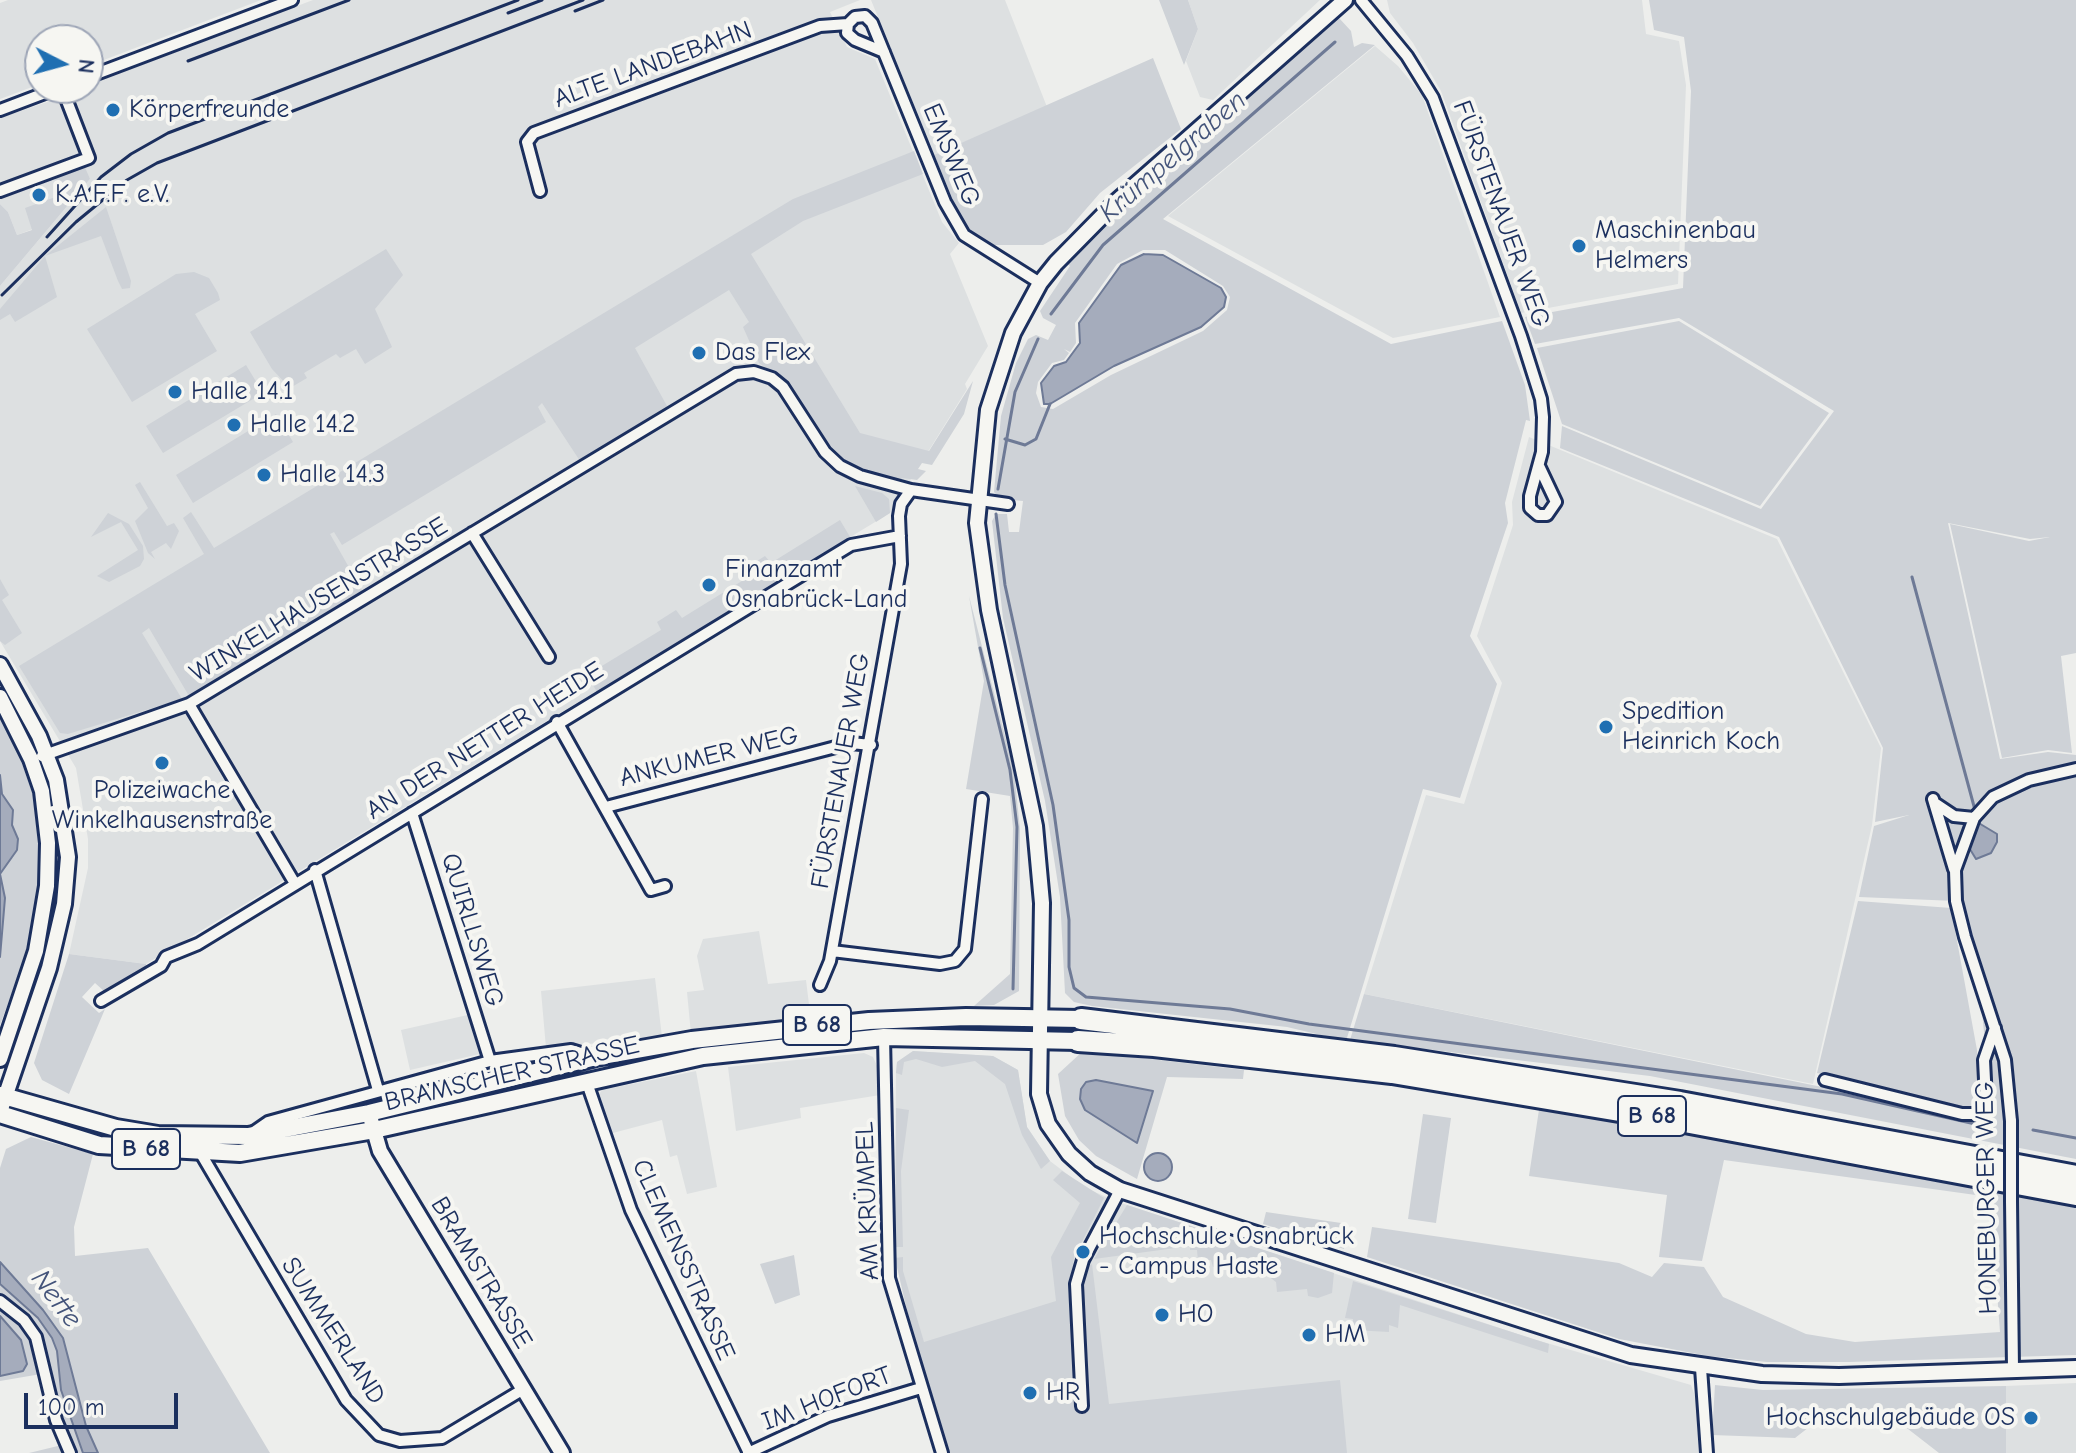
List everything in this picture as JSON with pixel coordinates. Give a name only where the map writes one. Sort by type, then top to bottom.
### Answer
[{"type":"highway","name":"B 68","points":[[1081,1019],[1394,1057],[1665,1100],[2076,1176]]},
{"type":"highway","name":"B 68","points":[[1078,1041],[1154,1046],[1392,1073],[1679,1121],[2076,1195]]},
{"type":"main road","name":"BRAMSCHER STRASSE","points":[[1,1104],[158,1135],[248,1136],[369,1113],[596,1057],[692,1040],[824,1025],[966,1017],[1041,1018]]},
{"type":"main road","name":"B 68","points":[[1041,1018],[1081,1019]]},
{"type":"main road","name":"BRAMSCHER STRASSE","points":[[1,1104],[99,1145],[200,1152],[286,1147],[703,1056],[884,1037],[1040,1039]]},
{"type":"main road","name":"B 68","points":[[1040,1039],[1078,1041]]},
{"type":"street","points":[[104,71],[292,0]]},
{"type":"street","points":[[1345,0],[1116,202],[1040,283],[1013,333],[988,410],[977,500],[981,571],[1035,826],[1042,903],[1039,1094],[1048,1124],[1069,1154],[1090,1173],[1120,1190],[1631,1355],[1701,1368],[1762,1374],[1839,1376],[2076,1368]]},
{"type":"street","name":"FÜRSTENAUER WEG","points":[[1361,0],[1407,56],[1433,98],[1541,399],[1543,432],[1539,466]]},
{"type":"street","name":"EMSWEG","points":[[848,24],[855,17],[865,16],[872,23],[945,202],[964,235],[1040,283]]},
{"type":"street","points":[[848,24],[847,33],[855,40],[884,52]]},
{"type":"street","name":"ALTE LANDEBAHN","points":[[540,191],[527,142],[534,133],[820,26],[848,24]]},
{"type":"street","points":[[0,110],[24,101]]},
{"type":"street","points":[[0,191],[89,158],[67,104]]},
{"type":"street","name":"WINKELHAUSENSTRASSE","points":[[31,759],[189,704],[714,384],[736,374],[754,372],[783,387],[825,452],[840,466],[860,476],[911,490]]},
{"type":"street","points":[[911,490],[1008,504]]},
{"type":"street","name":"FÜRSTENAUER WEG","points":[[820,985],[832,951],[871,745],[901,564],[901,504],[911,490]]},
{"type":"street","name":"WINKELHAUSENSTRASSE","points":[[472,533],[549,657]]},
{"type":"street","name":"AN DER NETTER HEIDE","points":[[101,1001],[161,966],[166,957],[198,944],[294,882],[851,545],[900,536]]},
{"type":"street","points":[[0,665],[47,755],[58,786],[67,835],[68,876],[49,968],[1,1104]]},
{"type":"street","points":[[0,697],[31,759],[42,791],[48,843],[47,886],[36,951],[0,1059]]},
{"type":"street","name":"WINKELHAUSENSTRASSE","points":[[189,704],[294,882]]},
{"type":"street","name":"ANKUMER WEG","points":[[557,722],[651,890],[665,886]]},
{"type":"street","name":"ANKUMER WEG","points":[[606,807],[851,743],[871,745]]},
{"type":"street","points":[[1976,816],[1993,797],[2014,785],[2076,769]]},
{"type":"street","points":[[832,951],[940,964],[955,961],[965,949],[982,799]]},
{"type":"street","name":"HONEBURGER WEG","points":[[1955,870],[1976,816],[1954,816],[1941,810],[1933,799],[1955,870],[1956,901],[1965,937],[2005,1060],[2011,1121],[2013,1369]]},
{"type":"street","name":"QUIRLLSWEG","points":[[412,813],[490,1061]]},
{"type":"street","points":[[315,870],[378,1090]]},
{"type":"street","name":"HONEBURGER WEG","points":[[1825,1080],[1962,1114],[1977,1114],[1984,1109],[1984,1060],[1996,1026]]},
{"type":"street","name":"AM KRÜMPEL","points":[[884,1037],[887,1262],[897,1312],[942,1453]]},
{"type":"street","name":"BRAMSCHER STRASSE","points":[[248,1136],[268,1122],[490,1061],[571,1050],[596,1057]]},
{"type":"street","name":"CLEMENSSTRASSE","points":[[586,1080],[631,1210],[749,1453]]},
{"type":"street","name":"BRAMSTRASSE","points":[[369,1113],[380,1151],[562,1453]]},
{"type":"street","name":"SUMMERLAND","points":[[200,1152],[216,1185],[346,1400],[379,1435],[400,1441],[442,1438],[522,1390]]},
{"type":"street","points":[[1082,1406],[1076,1284],[1083,1260],[1120,1190]]},
{"type":"street","points":[[0,1301],[24,1320],[36,1337],[56,1420],[70,1453]]},
{"type":"street","points":[[1701,1368],[1707,1453]]},
{"type":"street","name":"IM HOFORT","points":[[749,1453],[828,1416],[921,1388]]},
{"type":"shaded area","points":[[8,0],[261,0],[104,60],[104,24],[24,24],[24,90],[0,99],[0,3]]},
{"type":"shaded area","points":[[313,0],[860,0],[830,12],[847,47],[875,59],[942,222],[959,243],[950,254],[988,346],[965,384],[967,389],[890,513],[146,964],[69,954],[88,868],[88,839],[76,768],[0,641],[0,286],[90,179],[55,175],[61,194],[33,229],[17,235],[8,212],[0,204],[0,118],[41,104],[104,104],[104,79]]},
{"type":"shaded area","points":[[871,0],[1005,0],[1047,107],[934,155]]},
{"type":"shaded area","points":[[1159,0],[1188,0],[1198,29],[1184,65]]},
{"type":"shaded area","points":[[1188,0],[1320,0],[1213,100],[1200,97],[1186,61],[1198,29]]},
{"type":"shaded area","points":[[1387,0],[1642,0],[1646,34],[1679,41],[1686,85],[1678,284],[1521,313],[1441,91],[1413,43],[1390,13]]},
{"type":"shaded area","points":[[1649,0],[2076,0],[2076,653],[2061,656],[2072,753],[2048,750],[2002,758],[1950,524],[2029,541],[2050,537],[2030,539],[1948,523],[2000,759],[2048,752],[2076,755],[2076,1159],[1650,1076],[1350,1040],[1364,994],[1827,1088],[1838,1083],[1962,1114],[1986,1116],[1991,1103],[1977,961],[1956,901],[1859,897],[1874,826],[1909,815],[1875,822],[1883,748],[1779,537],[1560,448],[1562,426],[1761,509],[1834,411],[1679,318],[1535,344],[1525,317],[1683,288],[1691,91],[1684,37],[1654,30]]},
{"type":"shaded area","points":[[1339,18],[1351,31],[1354,47],[1362,43],[1375,45],[1163,219],[1391,344],[1502,321],[1525,385],[1530,421],[1526,420],[1505,503],[1508,523],[1470,636],[1497,684],[1460,798],[1423,789],[1346,1041],[1287,1027],[1092,1006],[1074,1002],[1065,993],[1060,897],[1045,801],[1003,618],[992,521],[996,514],[1007,514],[1009,532],[1019,532],[1023,501],[1000,499],[994,492],[1001,416],[1016,363],[1028,339],[1036,335],[1048,340],[1056,325],[1043,318],[1040,311],[1070,266],[1066,263],[1120,207]],"holes":[[[1143,250],[1165,250],[1223,286],[1230,297],[1227,310],[1203,331],[1111,375],[1053,409],[1041,407],[1036,393],[1038,382],[1052,363],[1064,360],[1069,353],[1064,349],[1070,352],[1076,343],[1075,323],[1117,264]]]},
{"type":"shaded area","points":[[1375,46],[1398,66],[1422,95],[1500,317],[1393,338],[1168,216]]},
{"type":"shaded area","points":[[1153,58],[1181,129],[1100,193],[1066,232],[1043,245],[988,245],[963,224],[934,155]]},
{"type":"shaded area","points":[[914,151],[923,174],[803,221],[751,254],[860,433],[929,451],[973,381],[964,414],[932,465],[922,463],[918,469],[926,471],[917,480],[902,478],[901,481],[876,476],[840,459],[786,382],[759,363],[743,327],[749,322],[729,290],[635,348],[667,406],[580,461],[542,403],[538,407],[546,422],[342,545],[334,532],[330,534],[363,592],[189,696],[149,628],[142,633],[182,699],[68,734],[60,733],[19,666],[204,554],[183,518],[191,512],[214,548],[793,199]]},
{"type":"shaded area","points":[[84,165],[90,179],[0,286],[0,204],[8,212],[17,235],[32,230],[25,208],[61,195],[54,176]]},
{"type":"shaded area","points":[[106,207],[131,281],[130,288],[122,289],[101,236],[45,256]]},
{"type":"shaded area","points":[[386,249],[403,275],[375,309],[392,347],[365,364],[356,349],[340,358],[336,354],[304,373],[307,378],[290,388],[272,369],[250,332]]},
{"type":"shaded area","points":[[45,256],[57,297],[15,322],[10,314],[0,320],[0,309]]},
{"type":"shaded area","points":[[194,272],[209,278],[218,293],[220,300],[195,314],[217,351],[132,402],[87,329],[176,274]]},
{"type":"shaded area","points":[[1679,321],[1829,413],[1760,506],[1562,424],[1537,348]]},
{"type":"shaded area","points":[[246,365],[263,393],[163,453],[146,426]]},
{"type":"shaded area","points":[[276,414],[293,442],[193,503],[176,475]]},
{"type":"shaded area","points":[[1529,437],[1777,539],[1881,748],[1872,825],[1813,1084],[1364,994],[1426,795],[1464,804],[1502,683],[1477,636],[1513,525],[1512,502]]},
{"type":"shaded area","points":[[140,482],[167,526],[174,523],[179,531],[171,549],[166,543],[151,552],[155,559],[148,553],[135,521],[148,508],[135,485]]},
{"type":"shaded area","points":[[855,486],[882,493],[889,499],[890,513],[876,522]]},
{"type":"shaded area","points":[[108,513],[129,524],[143,546],[144,559],[140,566],[109,582],[97,576],[138,550],[121,522],[91,537]]},
{"type":"shaded area","points":[[840,520],[850,537],[597,692],[587,675],[661,630],[657,622],[676,610],[682,618],[750,576],[746,568],[765,556],[771,563]]},
{"type":"shaded area","points":[[0,579],[9,595],[2,600],[22,633],[5,645],[0,641]]},
{"type":"shaded area","points":[[969,596],[1014,771],[1020,829],[1019,991],[994,1005],[974,1006],[1010,974],[1013,828],[1010,796],[966,789],[984,681]]},
{"type":"shaded area","points":[[0,716],[16,746],[33,795],[42,877],[30,944],[0,1025]]},
{"type":"shaded area","points":[[1858,901],[1951,908],[1977,1050],[1978,1101],[1969,1108],[1817,1073]]},
{"type":"shaded area","points":[[759,931],[768,984],[806,980],[811,1021],[691,1034],[687,992],[704,990],[697,956],[703,939]]},
{"type":"shaded area","points":[[69,954],[146,964],[148,968],[105,992],[95,983],[82,997],[99,1013],[105,1009],[69,1094],[42,1080],[34,1063]]},
{"type":"shaded area","points":[[655,978],[662,1037],[546,1048],[541,991]]},
{"type":"shaded area","points":[[481,1012],[493,1051],[410,1070],[401,1030]]},
{"type":"shaded area","name":"Hochschule Osnabrück - Campus Haste","points":[[913,1051],[993,1056],[1018,1070],[1027,1127],[1050,1161],[1084,1187],[1115,1201],[1533,1339],[1691,1385],[1696,1399],[1699,1453],[947,1453],[915,1345],[895,1258],[896,1073],[897,1062]]},
{"type":"shaded area","points":[[913,1051],[993,1056],[1018,1070],[1027,1127],[1050,1161],[1041,1169],[1022,1135],[1005,1084],[975,1061],[942,1067],[916,1059],[904,1062],[902,1075],[896,1073],[897,1062]]},
{"type":"shaded area","points":[[1083,1051],[1244,1070],[1243,1079],[1167,1077],[1137,1179],[1096,1156],[1079,1140],[1065,1116],[1058,1074]]},
{"type":"shaded area","points":[[864,1053],[873,1057],[877,1066],[880,1095],[800,1108],[801,1118],[736,1131],[728,1067]]},
{"type":"shaded area","points":[[696,1071],[717,1187],[687,1194],[677,1155],[670,1157],[662,1120],[609,1134],[596,1098],[602,1090]]},
{"type":"shaded area","points":[[1540,1103],[2021,1189],[2021,1195],[2076,1205],[2076,1355],[1849,1362],[1767,1362],[1708,1356],[1619,1339],[1367,1257],[1372,1227],[1619,1263],[1652,1277],[1664,1263],[1704,1267],[1723,1297],[1806,1334],[1855,1342],[2000,1332],[1990,1197],[1724,1160],[1702,1261],[1659,1257],[1667,1195],[1529,1176]]},
{"type":"shaded area","points":[[896,1108],[909,1110],[901,1171],[903,1247],[895,1247]]},
{"type":"shaded area","points":[[1423,1114],[1451,1118],[1436,1223],[1408,1219]]},
{"type":"shaded area","points":[[31,1137],[93,1154],[74,1227],[75,1256],[148,1248],[270,1453],[29,1453],[62,1445],[41,1374],[0,1381],[0,1168],[6,1149]]},
{"type":"shaded area","points":[[1062,1171],[1104,1198],[1074,1258],[1068,1290],[1069,1297],[1084,1292],[1085,1269],[1092,1264],[1109,1404],[1340,1380],[1347,1453],[947,1453],[915,1345],[895,1258],[903,1257],[903,1271],[924,1342],[1056,1301],[1051,1257],[1080,1203],[1053,1180]]},
{"type":"shaded area","points":[[1127,1205],[1334,1273],[1332,1293],[1318,1298],[1308,1296],[1307,1289],[1277,1292],[1276,1282],[1254,1265],[1213,1267],[1211,1260],[1198,1261],[1197,1250],[1190,1250],[1190,1246],[1094,1259]]},
{"type":"shaded area","points":[[1266,1212],[1348,1224],[1344,1249],[1263,1224]]},
{"type":"shaded area","points":[[794,1255],[800,1295],[775,1304],[760,1264]]},
{"type":"shaded area","points":[[1353,1281],[1549,1344],[1548,1353],[1400,1305],[1398,1328],[1389,1325],[1389,1332],[1353,1330],[1353,1319],[1345,1318]]},
{"type":"shaded area","points":[[2076,1383],[2076,1453],[2006,1453],[2006,1386]]},
{"type":"shaded area","points":[[1715,1385],[1763,1390],[2006,1386],[2006,1453],[1939,1453],[1899,1422],[1822,1417],[1795,1438],[1712,1435]]},
{"type":"water","points":[[1144,254],[1163,255],[1221,288],[1226,297],[1224,307],[1201,327],[1114,366],[1050,404],[1044,404],[1041,383],[1054,366],[1066,362],[1080,343],[1079,323],[1121,265]]},
{"type":"water","points":[[0,775],[2,794],[13,810],[12,825],[18,839],[17,850],[0,874]]},
{"type":"water","points":[[1977,822],[1997,834],[1997,842],[1991,853],[1976,859],[1968,846]]},
{"type":"water","points":[[0,874],[5,898],[0,957]]},
{"type":"water","points":[[1096,1080],[1153,1091],[1137,1143],[1085,1110],[1080,1099],[1081,1089],[1086,1082]]},
{"type":"water","points":[[1158,1153],[1168,1157],[1172,1167],[1168,1177],[1158,1181],[1148,1177],[1144,1167],[1148,1157]]},
{"type":"water","points":[[0,1262],[43,1310],[63,1338],[86,1426],[98,1453],[83,1453],[61,1390],[57,1351],[52,1338],[38,1318],[0,1284]]},
{"type":"water","points":[[0,1316],[21,1340],[27,1364],[23,1371],[0,1376]]},
{"type":"waterway","name":"Krümpelgraben","points":[[1051,314],[1103,245],[1335,42]]},
{"type":"waterway","name":"Krümpelgraben","points":[[998,489],[1015,392],[1038,339]]},
{"type":"waterway","points":[[1005,439],[1025,445],[1036,439],[1050,404]]},
{"type":"waterway","points":[[996,514],[1005,585],[1053,805],[1069,920],[1069,967],[1074,988],[1086,997],[1230,1009],[1309,1024],[1842,1094],[1993,1128]]},
{"type":"waterway","points":[[1912,577],[1975,810]]},
{"type":"waterway","points":[[980,648],[1010,770],[1017,827],[1013,989]]},
{"type":"waterway","points":[[2033,1130],[2076,1138]]},
{"type":"railway","points":[[188,61],[349,0]]},
{"type":"railway","points":[[47,237],[101,177],[131,154],[168,133],[518,0]]},
{"type":"railway","points":[[508,13],[542,0]]},
{"type":"railway","points":[[2,295],[76,222],[127,180],[157,163],[583,0]]},
{"type":"railway","points":[[575,11],[603,0]]},
{"type":"place","name":"Körperfreunde","points":[[113,110]]},
{"type":"place","name":"K.A.F.F. e.V.","points":[[39,195]]},
{"type":"place","name":"Maschinenbau Helmers","points":[[1579,246]]},
{"type":"place","name":"Das Flex","points":[[699,353]]},
{"type":"place","name":"Halle 14.1","points":[[175,392]]},
{"type":"place","name":"Halle 14.2","points":[[234,425]]},
{"type":"place","name":"Halle 14.3","points":[[264,475]]},
{"type":"place","name":"Finanzamt Osnabrück-Land","points":[[709,585]]},
{"type":"place","name":"Spedition Heinrich Koch","points":[[1606,727]]},
{"type":"place","name":"Polizeiwache Winkelhausenstraße","points":[[162,763]]},
{"type":"place","name":"Hochschule Osnabrück - Campus Haste","points":[[1083,1252]]},
{"type":"place","name":"HO","points":[[1162,1315]]},
{"type":"place","name":"HM","points":[[1309,1335]]},
{"type":"place","name":"HR","points":[[1030,1393]]},
{"type":"place","name":"Hochschulgebäude OS","points":[[2031,1418]]},
{"type":"water label","name":"Nette","points":[[56,1299]]}]
